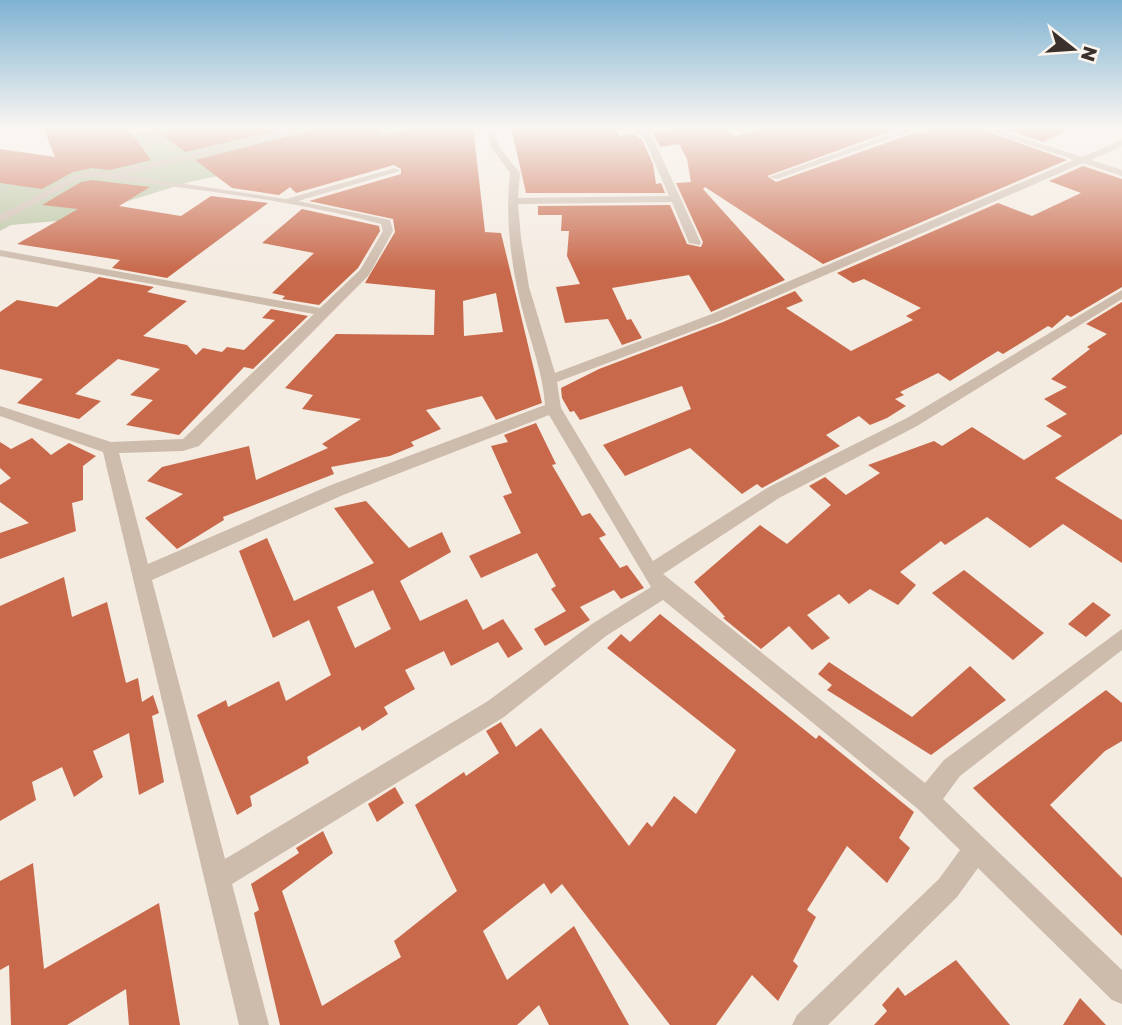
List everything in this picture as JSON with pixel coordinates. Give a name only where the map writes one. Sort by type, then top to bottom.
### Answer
[{"type":"street","points":[[0,219],[77,177],[111,175],[370,217],[389,226],[365,272],[193,442],[183,445],[110,448],[0,411]]},
{"type":"street","points":[[284,202],[381,175]]},
{"type":"street","points":[[515,175],[511,201],[527,303],[552,379],[553,408],[657,581],[927,800],[1122,990]]},
{"type":"street","points":[[665,175],[695,243]]},
{"type":"street","points":[[774,177],[780,175]]},
{"type":"street","points":[[552,379],[717,317],[1041,175]]},
{"type":"street","points":[[511,201],[676,199]]},
{"type":"street","points":[[0,253],[323,312]]},
{"type":"street","points":[[218,878],[496,709],[657,581],[773,494],[912,422],[1122,294]]},
{"type":"street","points":[[141,576],[337,490],[553,408]]},
{"type":"street","points":[[110,448],[254,1025]]},
{"type":"street","points":[[927,800],[952,768],[1122,638]]},
{"type":"street","points":[[807,1025],[948,888],[976,849]]},
{"type":"green space","points":[[20,175],[223,175],[189,182],[68,220],[11,225],[0,231],[0,182]]},
{"type":"building","points":[[0,175],[68,175],[42,189],[0,183]]},
{"type":"building","points":[[215,175],[360,175],[296,193],[290,187],[279,195],[232,188]]},
{"type":"building","points":[[398,175],[478,175],[485,232],[501,233],[542,403],[496,420],[482,396],[426,410],[441,429],[411,442],[414,446],[390,456],[331,467],[334,474],[223,517],[224,520],[177,549],[145,518],[183,494],[147,481],[162,467],[249,446],[256,480],[328,448],[322,444],[361,419],[302,409],[313,395],[285,388],[336,334],[434,335],[435,290],[365,283],[395,232],[393,219],[309,201]],"holes":[[[496,293],[503,332],[464,336],[463,301]]]},
{"type":"building","points":[[522,175],[655,175],[656,184],[661,183],[665,193],[526,193]]},
{"type":"building","points":[[690,175],[770,175],[767,176],[776,182],[796,175],[1032,175],[823,264],[705,187],[703,189],[785,280],[711,312],[689,275],[612,288],[627,320],[631,319],[642,338],[622,345],[608,319],[565,323],[556,287],[580,284],[567,256],[569,231],[561,231],[562,215],[538,215],[538,206],[670,205],[687,244],[701,247],[703,242],[676,183],[691,182]]},
{"type":"building","points":[[1063,175],[1110,175],[1122,179],[1122,287],[1071,317],[1067,315],[1052,328],[1048,326],[1003,354],[998,351],[950,381],[938,373],[900,392],[904,395],[895,399],[906,406],[870,425],[859,416],[826,435],[840,446],[762,488],[757,484],[742,494],[690,448],[625,476],[603,445],[691,409],[682,386],[580,420],[574,411],[570,412],[562,398],[561,388],[599,369],[723,322],[795,291],[803,301],[786,308],[851,351],[913,320],[906,316],[921,308],[864,279],[853,283],[837,273],[998,203],[1032,216],[1081,193],[1049,181]]},
{"type":"building","points":[[92,180],[150,187],[119,206],[181,216],[211,196],[268,203],[167,278],[112,268],[120,260],[17,244],[78,209],[42,205],[81,182]]},
{"type":"building","points":[[302,209],[379,226],[380,231],[358,268],[319,305],[282,299],[285,296],[272,293],[314,253],[262,243]]},
{"type":"building","points":[[99,277],[154,287],[147,292],[187,301],[143,336],[187,345],[196,355],[203,348],[222,352],[227,347],[244,350],[275,320],[262,318],[271,309],[308,316],[253,369],[244,367],[179,435],[126,425],[153,400],[130,395],[160,369],[118,359],[75,394],[101,401],[79,419],[17,403],[43,379],[0,369],[0,312],[17,300],[57,307]]},
{"type":"building","points":[[1122,302],[1122,434],[1055,478],[1122,520],[1122,563],[1063,524],[1030,548],[987,517],[945,545],[941,541],[900,572],[916,585],[898,605],[870,589],[849,604],[839,594],[807,615],[830,638],[812,650],[789,626],[761,649],[723,618],[725,617],[694,582],[760,525],[787,544],[831,505],[809,486],[825,477],[846,495],[880,473],[868,465],[934,441],[942,446],[972,427],[1024,460],[1062,436],[1046,426],[1067,414],[1044,399],[1067,387],[1051,379],[1090,349],[1087,347],[1107,334],[1086,324]]},
{"type":"building","points":[[536,423],[556,464],[552,465],[582,516],[590,513],[606,535],[599,538],[620,568],[627,565],[644,588],[621,599],[614,590],[580,607],[590,620],[545,646],[534,629],[566,611],[551,589],[556,586],[537,553],[481,578],[469,556],[521,533],[503,496],[512,493],[491,446],[508,442],[504,435]]},
{"type":"building","points":[[32,438],[51,455],[69,443],[96,456],[83,466],[83,500],[72,503],[76,531],[0,559],[0,533],[29,523],[0,502],[0,485],[11,478],[0,468],[0,442],[11,449]]},
{"type":"building","points":[[366,501],[409,548],[442,532],[451,552],[400,581],[420,621],[467,599],[483,630],[503,619],[523,649],[508,658],[498,642],[451,666],[444,651],[405,670],[415,689],[384,707],[388,714],[362,731],[360,726],[307,757],[309,763],[250,796],[252,806],[237,815],[197,715],[226,700],[228,707],[279,681],[286,701],[331,675],[309,620],[273,638],[239,551],[267,538],[294,601],[374,563],[334,508]],"holes":[[[373,590],[391,629],[355,648],[337,607]]]},
{"type":"building","points":[[964,570],[1044,633],[1013,660],[932,593]]},
{"type":"building","points":[[64,577],[72,617],[107,602],[126,683],[138,678],[142,702],[153,695],[159,713],[152,716],[164,782],[139,795],[129,733],[93,751],[103,777],[74,797],[62,767],[32,782],[36,800],[0,821],[0,606]]},
{"type":"building","points":[[1093,602],[1111,615],[1086,637],[1068,624]]},
{"type":"building","points":[[660,614],[816,739],[819,735],[914,812],[899,838],[910,848],[887,883],[847,846],[807,910],[816,917],[793,961],[798,966],[778,1001],[752,975],[716,1025],[670,1025],[562,884],[551,894],[544,883],[483,931],[507,980],[574,926],[629,1025],[549,1025],[539,1005],[517,1025],[280,1025],[254,913],[259,910],[251,884],[299,853],[296,848],[323,831],[333,853],[282,891],[322,1006],[401,957],[394,941],[457,891],[415,805],[464,772],[466,776],[499,753],[486,731],[501,722],[516,747],[541,728],[629,846],[647,822],[652,827],[674,796],[696,814],[736,750],[607,648],[621,634],[630,642]]},
{"type":"building","points":[[829,662],[912,717],[970,666],[1006,700],[931,755],[827,690],[832,685],[818,674]]},
{"type":"building","points":[[1106,690],[1122,703],[1122,741],[1105,751],[1050,805],[1122,878],[1122,936],[973,788]]},
{"type":"building","points":[[395,787],[404,803],[377,822],[368,804]]},
{"type":"building","points":[[33,863],[44,969],[159,903],[180,1025],[129,1025],[126,989],[67,1025],[11,1025],[9,965],[0,970],[0,881]]},
{"type":"building","points":[[956,960],[1010,1025],[874,1025],[887,1011],[882,1005],[898,987],[905,996]]},
{"type":"building","points":[[1080,998],[1106,1025],[1063,1025]]}]
